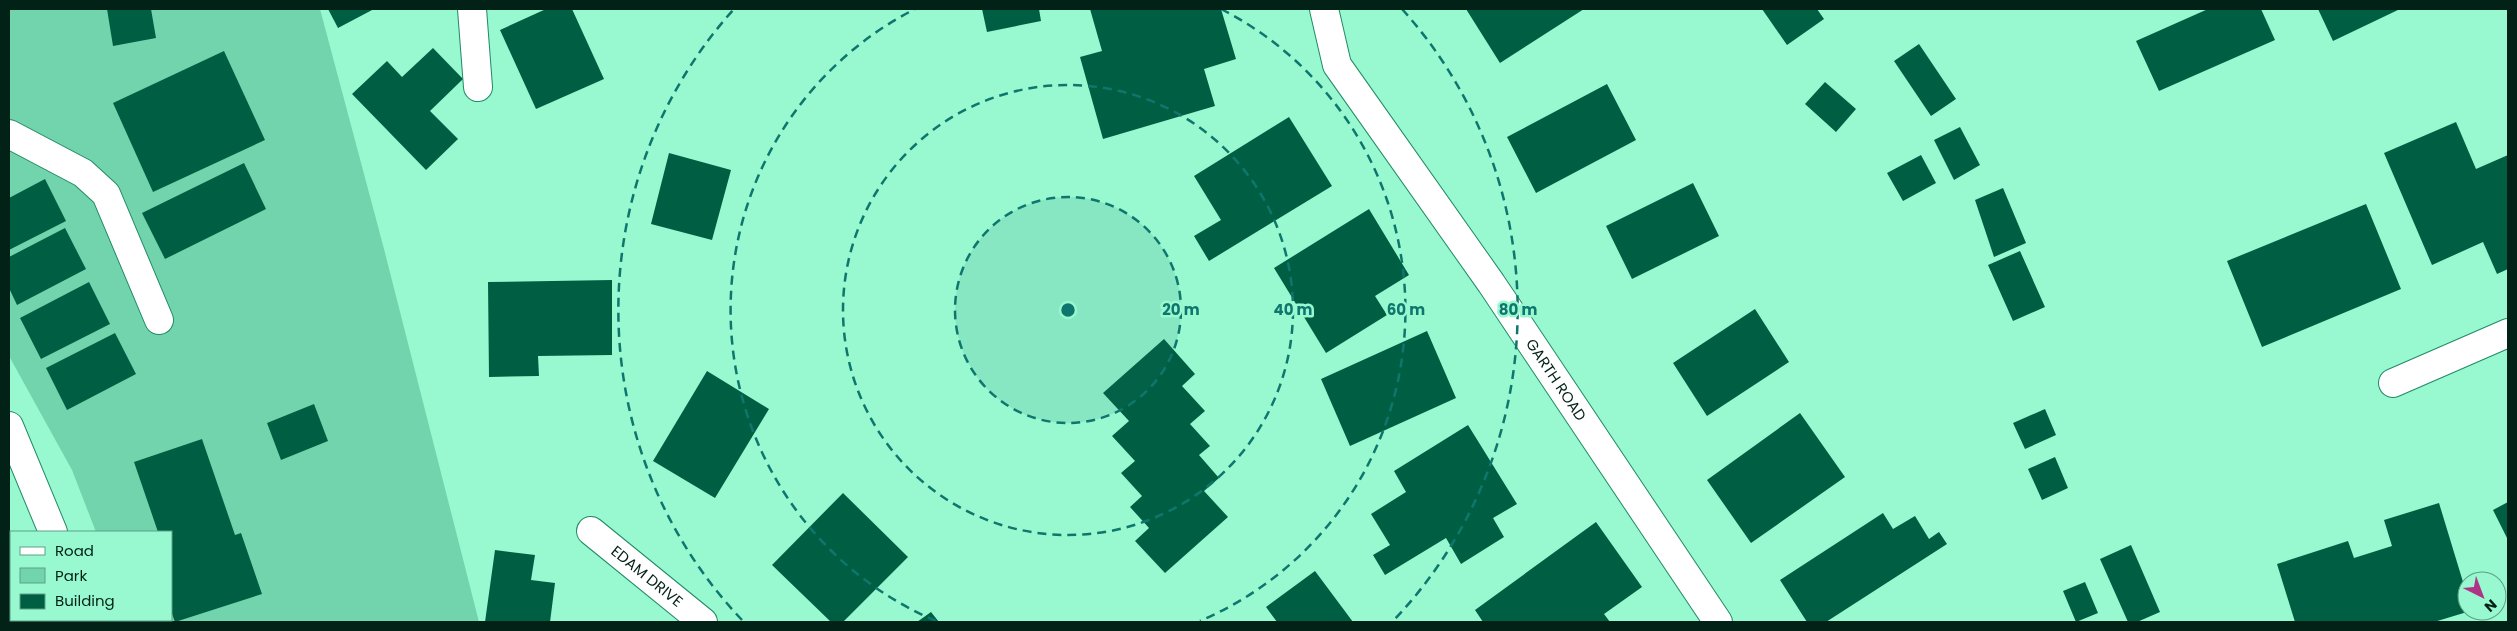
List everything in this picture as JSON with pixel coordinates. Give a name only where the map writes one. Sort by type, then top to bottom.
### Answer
[{"type":"street","points":[[472,9],[478,87]]},
{"type":"street","name":"GARTH ROAD","points":[[1324,9],[1337,65],[1492,283],[1718,622]]},
{"type":"street","points":[[9,134],[83,173],[106,194],[159,320]]},
{"type":"street","points":[[2393,383],[2508,333]]},
{"type":"street","points":[[9,426],[53,531]]},
{"type":"street","name":"EDAM DRIVE","points":[[591,532],[704,622]]},
{"type":"green space","points":[[9,9],[320,9],[384,249],[479,622],[131,622],[172,621],[172,531],[96,531],[72,470],[9,356]]},
{"type":"building","points":[[107,9],[151,9],[156,38],[113,46]]},
{"type":"building","points":[[328,9],[374,9],[338,28]]},
{"type":"building","points":[[546,9],[572,9],[604,79],[536,109],[500,30]]},
{"type":"building","points":[[982,9],[1039,9],[1041,21],[987,32]]},
{"type":"building","points":[[1090,9],[1221,9],[1236,59],[1204,69],[1215,106],[1103,139],[1080,57],[1102,51]]},
{"type":"building","points":[[1466,9],[1584,9],[1500,63]]},
{"type":"building","points":[[1762,9],[1817,9],[1824,19],[1787,45]]},
{"type":"building","points":[[2208,9],[2261,9],[2275,40],[2159,91],[2136,41]]},
{"type":"building","points":[[2318,9],[2400,9],[2333,41]]},
{"type":"building","points":[[1919,44],[1956,99],[1931,116],[1894,61]]},
{"type":"building","points":[[433,48],[463,79],[430,111],[458,139],[426,170],[352,94],[387,61],[402,77]]},
{"type":"building","points":[[224,51],[265,140],[153,192],[113,103]]},
{"type":"building","points":[[1825,82],[1856,109],[1836,132],[1805,104]]},
{"type":"building","points":[[1607,84],[1636,140],[1536,193],[1507,137]]},
{"type":"building","points":[[1289,117],[1332,186],[1209,261],[1194,236],[1221,220],[1194,176]]},
{"type":"building","points":[[2456,122],[2476,169],[2508,155],[2508,269],[2497,274],[2483,242],[2432,265],[2384,153]]},
{"type":"building","points":[[1960,127],[1980,165],[1954,180],[1934,140]]},
{"type":"building","points":[[669,153],[731,170],[712,240],[651,224]]},
{"type":"building","points":[[1921,155],[1936,183],[1903,201],[1887,173]]},
{"type":"building","points":[[244,163],[266,209],[165,259],[142,213]]},
{"type":"building","points":[[45,179],[66,221],[9,250],[9,198]]},
{"type":"building","points":[[1693,183],[1719,236],[1632,279],[1606,226]]},
{"type":"building","points":[[2003,188],[2026,243],[1994,257],[1975,200]]},
{"type":"building","points":[[2366,204],[2401,289],[2262,347],[2227,261]]},
{"type":"building","points":[[1369,209],[1409,275],[1375,296],[1387,315],[1326,353],[1274,268]]},
{"type":"building","points":[[65,228],[86,269],[17,305],[9,288],[9,257]]},
{"type":"building","points":[[2020,251],[2045,307],[2013,321],[1988,265]]},
{"type":"building","points":[[612,280],[612,355],[538,356],[539,376],[489,377],[488,282]]},
{"type":"building","points":[[89,282],[110,324],[41,359],[20,318]]},
{"type":"building","points":[[1755,309],[1789,362],[1707,416],[1673,363]]},
{"type":"building","points":[[1427,331],[1456,398],[1350,446],[1321,379]]},
{"type":"building","points":[[115,333],[136,374],[67,410],[46,368]]},
{"type":"building","points":[[1164,339],[1195,374],[1182,386],[1205,411],[1190,424],[1210,446],[1199,455],[1219,478],[1204,491],[1228,517],[1165,573],[1135,541],[1149,528],[1130,507],[1142,496],[1121,473],[1135,461],[1112,436],[1129,421],[1103,393]]},
{"type":"building","points":[[707,371],[769,409],[715,498],[653,461]]},
{"type":"building","points":[[314,404],[328,441],[281,460],[267,423]]},
{"type":"building","points":[[2045,409],[2056,435],[2025,449],[2013,423]]},
{"type":"building","points":[[1800,413],[1845,477],[1751,543],[1707,480]]},
{"type":"building","points":[[1468,425],[1517,504],[1493,518],[1504,537],[1461,564],[1446,538],[1385,575],[1373,555],[1390,545],[1371,514],[1406,492],[1394,471]]},
{"type":"building","points":[[202,439],[235,535],[241,533],[262,594],[175,622],[172,614],[172,531],[158,531],[134,462]]},
{"type":"building","points":[[2055,457],[2068,488],[2042,500],[2028,469]]},
{"type":"building","points":[[843,493],[908,557],[843,622],[831,622],[772,565]]},
{"type":"building","points":[[2508,502],[2508,540],[2493,510]]},
{"type":"building","points":[[2439,503],[2460,571],[2457,571],[2457,615],[2434,622],[2295,622],[2277,564],[2348,541],[2354,558],[2392,546],[2384,520]]},
{"type":"building","points":[[1883,513],[1893,529],[1915,516],[1929,539],[1939,532],[1947,544],[1826,622],[1807,622],[1780,580]]},
{"type":"building","points":[[1596,522],[1642,587],[1604,614],[1610,622],[1483,622],[1475,610]]},
{"type":"building","points":[[2131,545],[2160,612],[2137,622],[2128,622],[2100,559]]},
{"type":"building","points":[[495,550],[535,555],[531,580],[555,583],[550,622],[485,622]]},
{"type":"building","points":[[1315,571],[1353,622],[1277,622],[1266,607]]},
{"type":"building","points":[[2085,582],[2098,613],[2076,622],[2063,591]]},
{"type":"building","points":[[931,612],[939,622],[917,622]]}]
